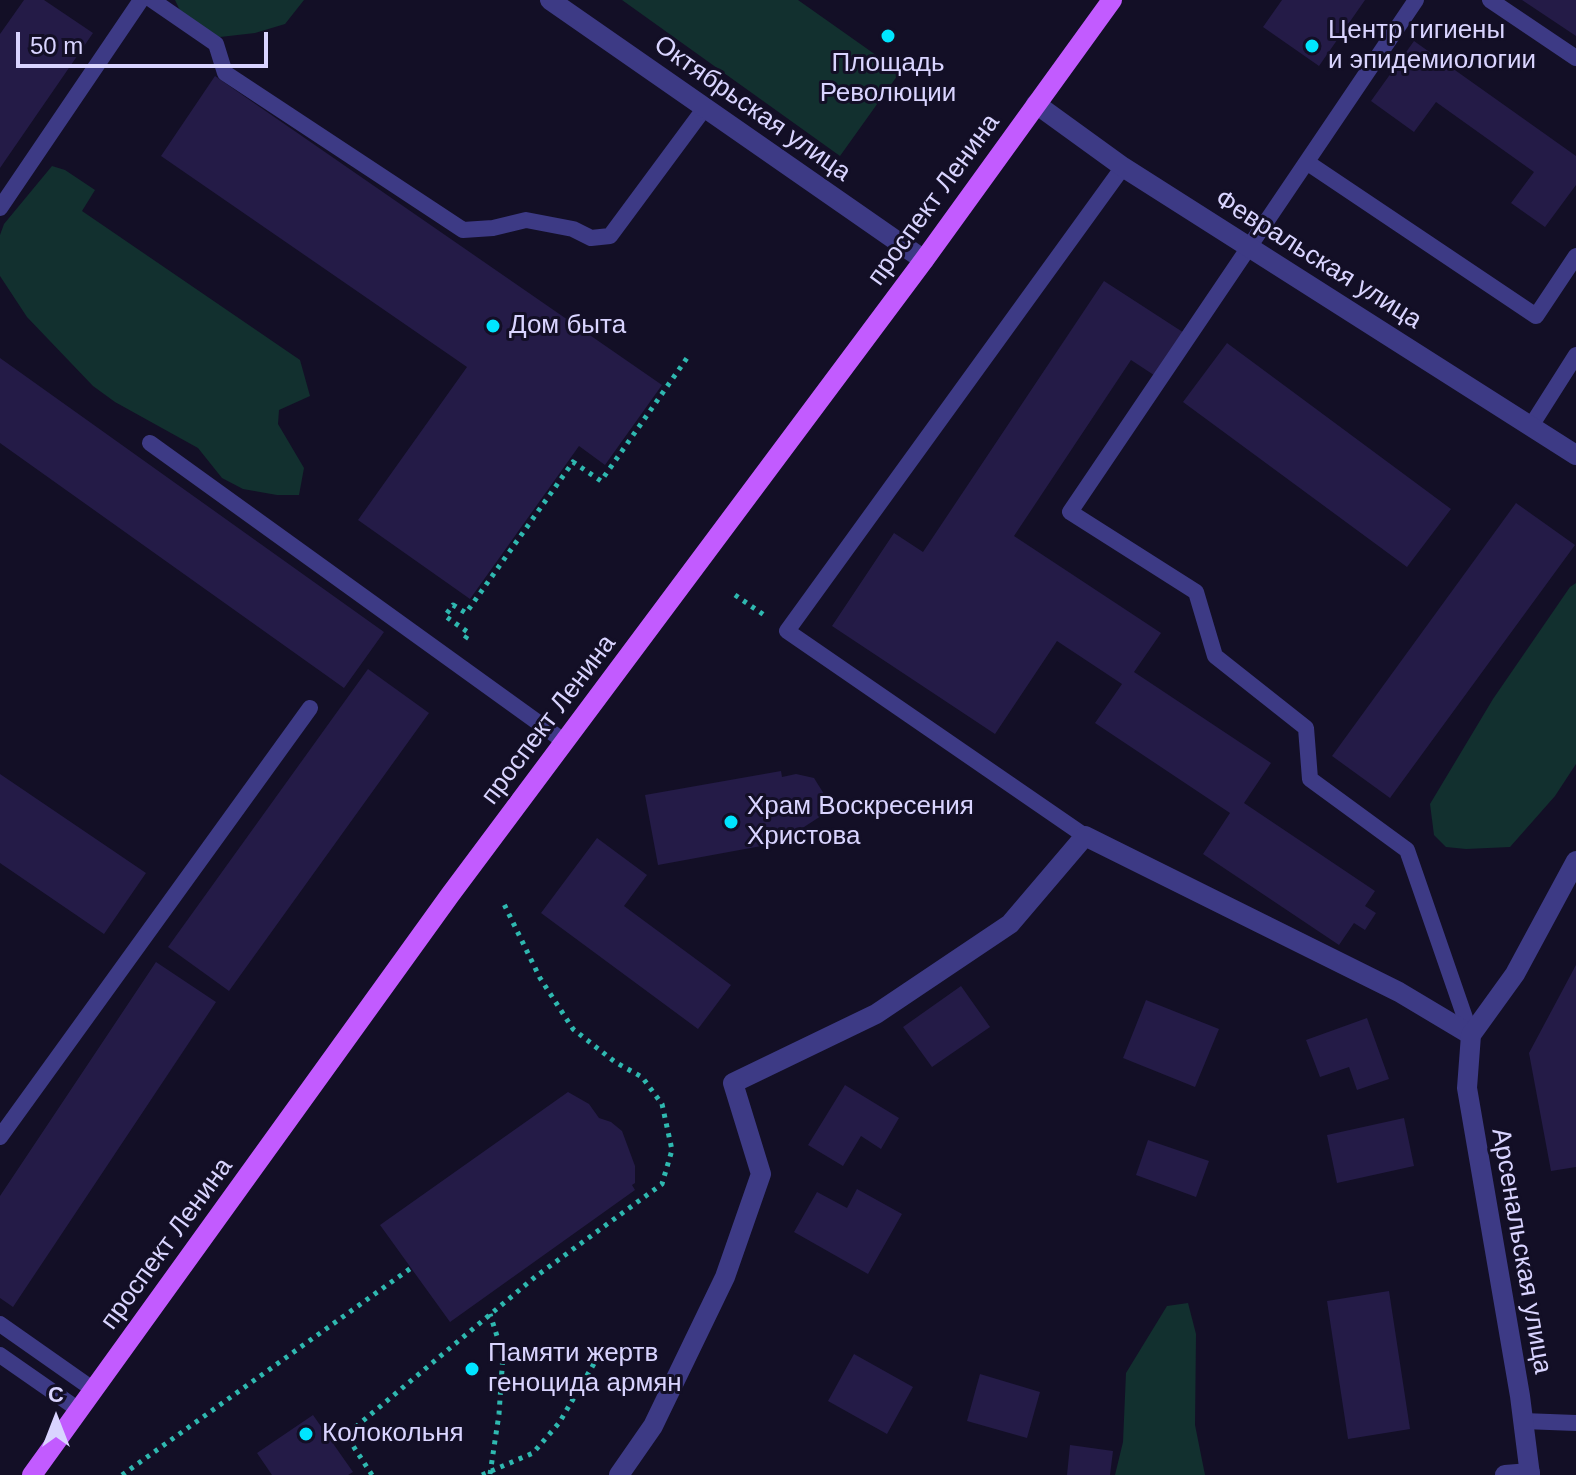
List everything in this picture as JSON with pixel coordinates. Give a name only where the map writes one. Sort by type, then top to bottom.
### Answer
[{"type":"main road","name":"проспект Ленина","points":[[32,1475],[450,895],[924,260],[1112,0]]},
{"type":"street","name":"Октябрьская улица","points":[[550,0],[924,260]]},
{"type":"street","name":"Февральская улица","points":[[1036,104],[1123,167],[1576,455]]},
{"type":"street","points":[[619,1475],[653,1426],[719,1290],[761,1174],[733,1083],[876,1014],[1010,924],[1085,836],[1399,992],[1471,1035],[1515,974],[1576,861]]},
{"type":"street","name":"Арсенальская улица","points":[[1471,1035],[1467,1088],[1530,1474]]},
{"type":"street","points":[[1505,1475],[1530,1474]]},
{"type":"lane","points":[[0,208],[141,0]]},
{"type":"lane","points":[[152,0],[216,44],[225,73],[463,230],[493,228],[526,220],[573,229],[591,238],[610,236],[704,109]]},
{"type":"lane","points":[[1416,0],[1070,512],[1196,592],[1215,656],[1306,728],[1310,779],[1407,850],[1471,1035]]},
{"type":"lane","points":[[1490,0],[1576,58]]},
{"type":"lane","points":[[1308,163],[1536,316],[1576,256]]},
{"type":"lane","points":[[1085,836],[787,631],[1123,167]]},
{"type":"lane","points":[[1531,426],[1576,355]]},
{"type":"lane","points":[[150,443],[565,742]]},
{"type":"lane","points":[[0,1137],[310,708]]},
{"type":"lane","points":[[0,1324],[94,1390]]},
{"type":"lane","points":[[0,1355],[79,1410]]},
{"type":"lane","points":[[1523,1421],[1576,1423]]},
{"type":"path","points":[[453,605],[466,613],[573,462],[601,481],[687,358]]},
{"type":"path","points":[[735,595],[787,631]]},
{"type":"path","points":[[372,1475],[346,1435],[535,1277],[662,1184],[672,1150],[662,1104],[642,1077],[615,1062],[573,1029],[540,978],[503,902]]},
{"type":"path","points":[[122,1475],[411,1268]]},
{"type":"path","points":[[490,1314],[503,1355],[499,1414],[490,1473]]},
{"type":"path","points":[[482,1475],[533,1453],[559,1423],[605,1345]]},
{"type":"green space","points":[[175,0],[304,0],[285,24],[255,33],[220,37],[186,23]]},
{"type":"green space","points":[[622,0],[798,0],[900,72],[840,156]]},
{"type":"green space","points":[[52,166],[65,170],[95,190],[82,211],[300,360],[310,396],[279,410],[278,424],[304,468],[299,495],[243,489],[222,478],[198,448],[115,402],[93,386],[27,317],[0,276],[0,235],[4,224]]},
{"type":"green space","points":[[1576,583],[1576,764],[1555,796],[1510,847],[1446,847],[1434,835],[1430,804],[1493,699],[1570,587]]},
{"type":"green space","points":[[1188,1303],[1196,1334],[1195,1425],[1205,1475],[1115,1475],[1123,1442],[1126,1373],[1167,1306]]},
{"type":"building","points":[[24,0],[44,0],[93,33],[0,168],[0,34]]},
{"type":"building","name":"Центр гигиены и эпидемиологии","points":[[1282,0],[1365,0],[1319,66],[1263,27]]},
{"type":"building","points":[[1522,0],[1576,0],[1576,36]]},
{"type":"building","points":[[1414,41],[1576,156],[1576,185],[1545,227],[1511,203],[1534,172],[1436,102],[1414,132],[1371,101]]},
{"type":"building","name":"Дом быта","points":[[215,76],[662,385],[605,465],[579,446],[470,599],[358,520],[467,367],[161,156]]},
{"type":"building","points":[[1104,281],[1195,340],[1166,383],[1131,360],[1014,536],[1161,633],[1134,672],[1271,763],[1244,803],[1375,891],[1365,906],[1376,913],[1365,930],[1354,923],[1339,945],[1203,854],[1230,813],[1095,723],[1122,684],[1057,641],[995,734],[832,626],[894,533],[923,552]]},
{"type":"building","points":[[1227,343],[1451,509],[1407,567],[1183,402]]},
{"type":"building","points":[[0,358],[384,632],[344,688],[0,443]]},
{"type":"building","points":[[1516,503],[1575,545],[1390,798],[1332,756]]},
{"type":"building","points":[[368,669],[429,713],[229,991],[168,947]]},
{"type":"building","name":"Храм Воскресения Христова","points":[[781,771],[782,777],[796,774],[814,778],[824,794],[821,816],[792,832],[794,840],[658,865],[645,795]]},
{"type":"building","points":[[0,774],[146,873],[104,934],[0,863]]},
{"type":"building","points":[[597,838],[647,875],[624,906],[731,985],[698,1029],[541,913]]},
{"type":"building","points":[[156,962],[216,1002],[13,1307],[0,1298],[0,1196]]},
{"type":"building","points":[[1576,965],[1576,1167],[1551,1171],[1529,1053]]},
{"type":"building","points":[[961,986],[990,1027],[932,1067],[903,1027]]},
{"type":"building","points":[[1146,1000],[1219,1029],[1195,1087],[1123,1058]]},
{"type":"building","points":[[1367,1018],[1389,1079],[1357,1090],[1349,1067],[1320,1077],[1306,1040]]},
{"type":"building","points":[[845,1085],[899,1118],[881,1149],[861,1136],[843,1166],[808,1145]]},
{"type":"building","points":[[568,1092],[589,1104],[599,1118],[611,1122],[622,1131],[635,1166],[635,1183],[632,1185],[635,1190],[450,1322],[380,1225]]},
{"type":"building","points":[[1404,1118],[1414,1166],[1337,1183],[1327,1135]]},
{"type":"building","points":[[1148,1140],[1209,1161],[1196,1197],[1136,1175]]},
{"type":"building","points":[[857,1189],[902,1214],[868,1274],[794,1232],[817,1192],[847,1208]]},
{"type":"building","points":[[1389,1291],[1410,1429],[1348,1439],[1327,1301]]},
{"type":"building","points":[[854,1354],[913,1387],[887,1434],[828,1401]]},
{"type":"building","points":[[980,1374],[1040,1392],[1027,1438],[967,1421]]},
{"type":"building","name":"Колокольня","points":[[313,1415],[353,1472],[348,1475],[272,1475],[257,1453]]},
{"type":"building","points":[[1070,1445],[1113,1451],[1110,1475],[1067,1475]]},
{"type":"place","name":"Площадь Революции","points":[[888,36]]},
{"type":"place","name":"Центр гигиены и эпидемиологии","points":[[1312,46]]},
{"type":"place","name":"Дом быта","points":[[493,326]]},
{"type":"place","name":"Храм Воскресения Христова","points":[[731,822]]},
{"type":"place","name":"Памяти жертв геноцида армян","points":[[472,1369]]},
{"type":"place","name":"Колокольня","points":[[306,1434]]}]
